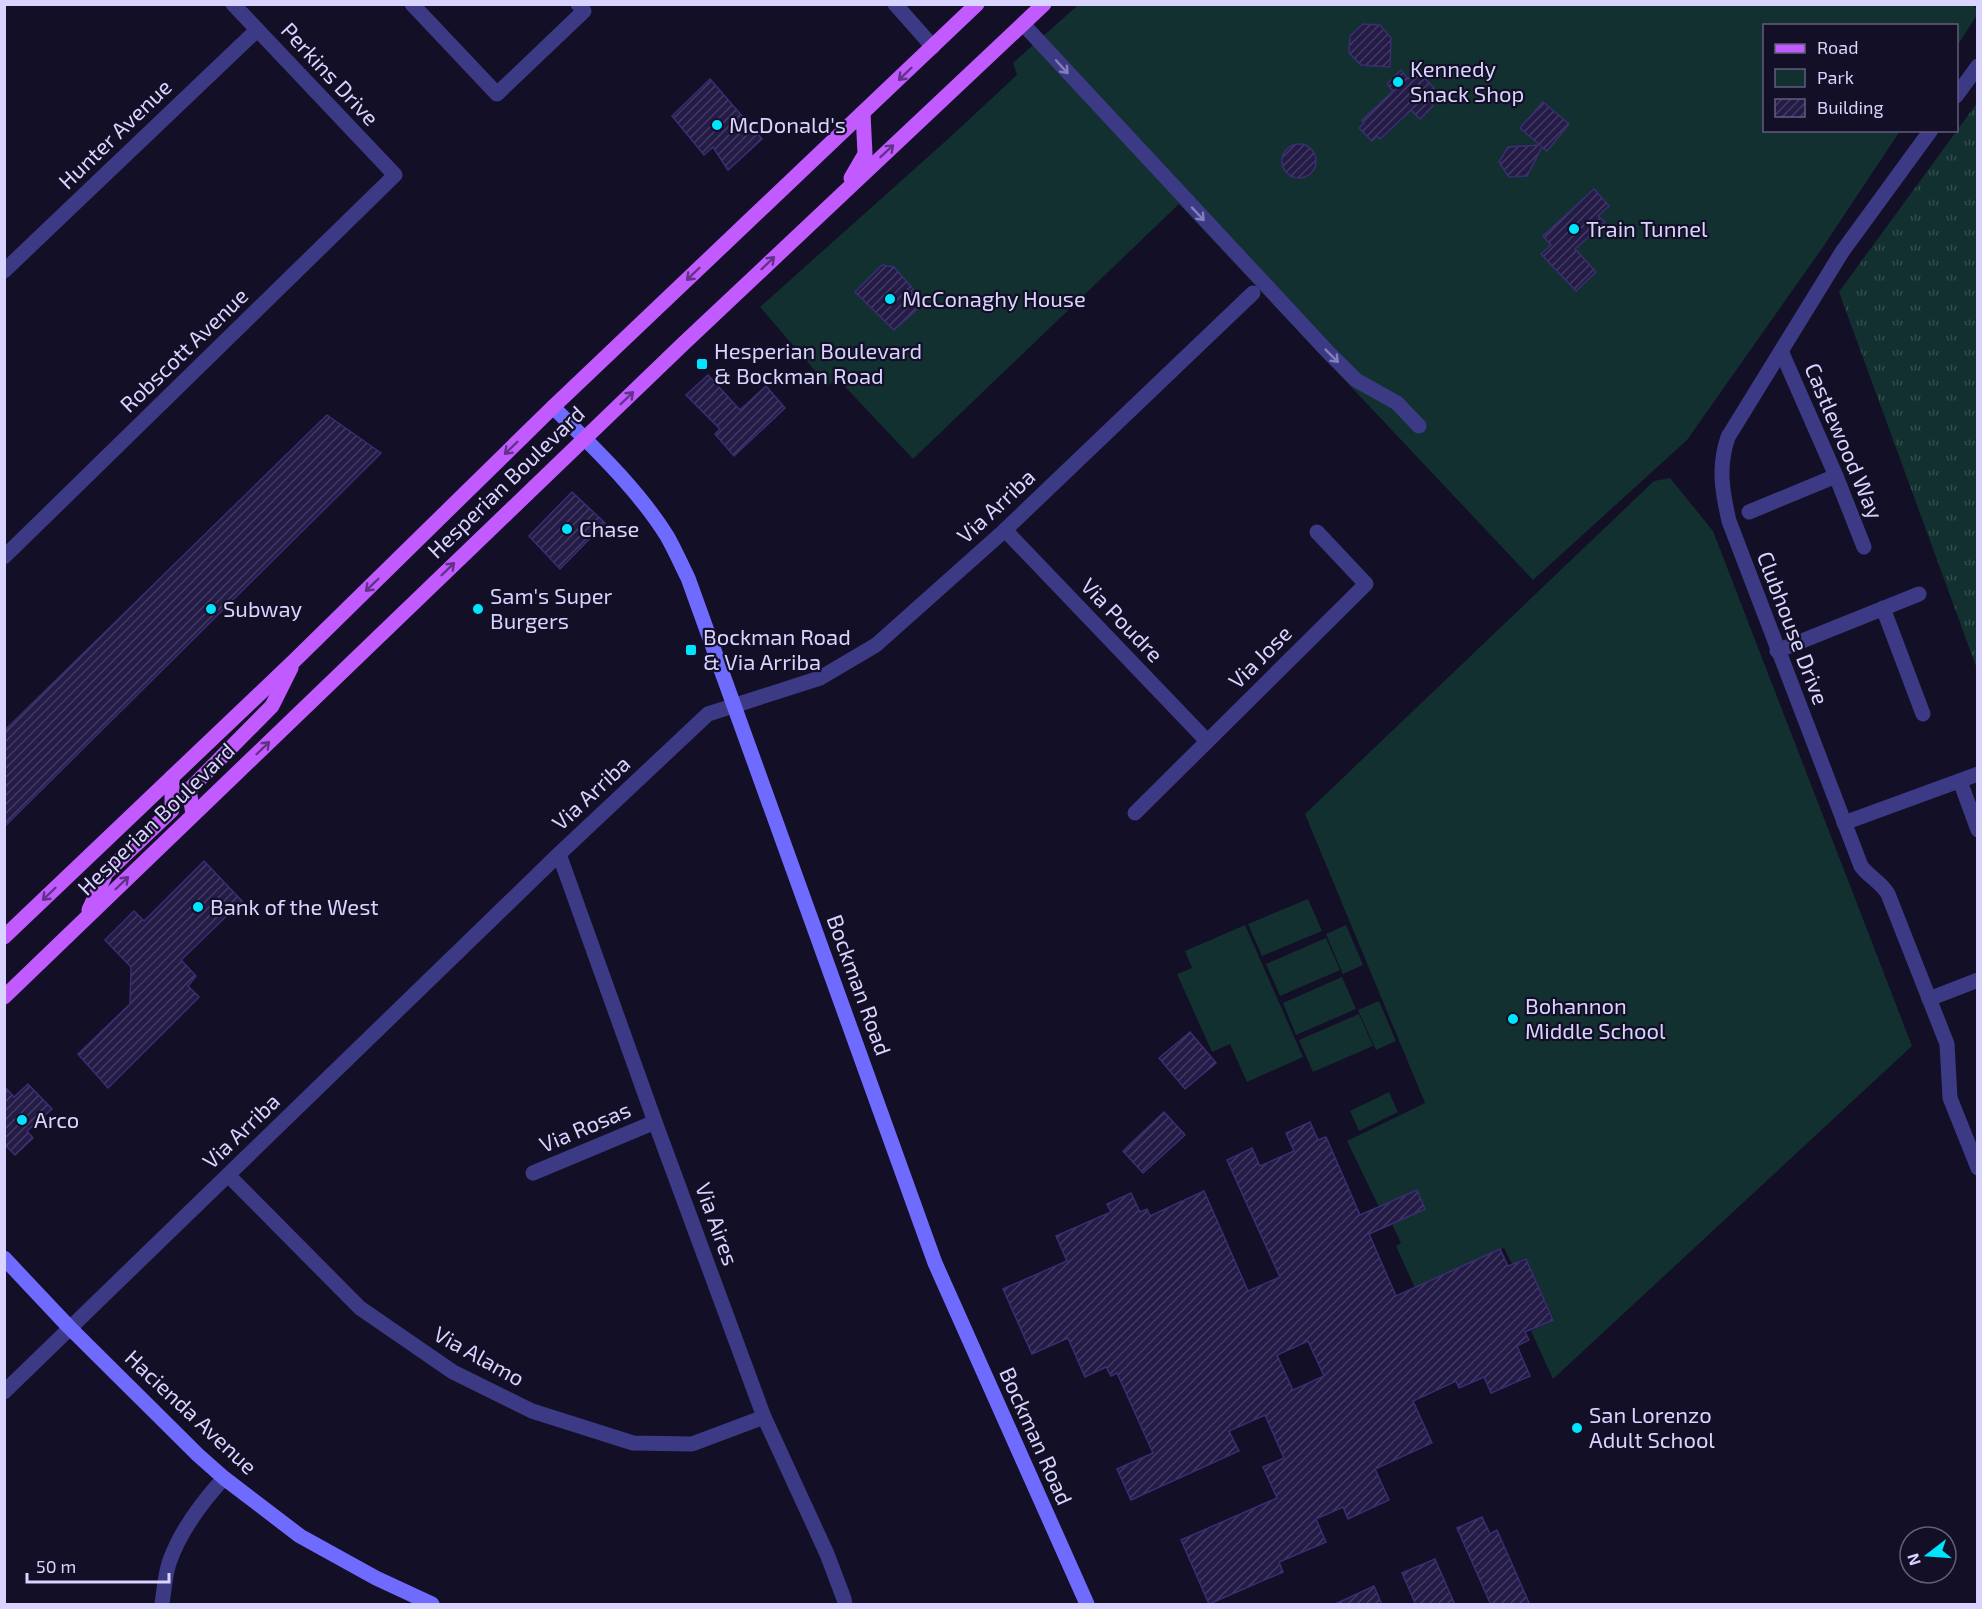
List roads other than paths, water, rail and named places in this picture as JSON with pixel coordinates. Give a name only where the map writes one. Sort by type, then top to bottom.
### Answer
[{"type":"main road","name":"Hesperian Boulevard","points":[[4,937],[295,660],[553,407],[977,4]]},
{"type":"main road","name":"Hesperian Boulevard","points":[[4,997],[584,438],[844,190],[1044,4]]},
{"type":"main road","points":[[844,190],[865,154],[863,113]]},
{"type":"main road","points":[[193,814],[189,790],[272,706],[295,660]]},
{"type":"main road","points":[[86,918],[106,873],[172,810],[172,777]]},
{"type":"street","name":"Perkins Drive","points":[[233,4],[395,175]]},
{"type":"street","points":[[412,4],[497,94],[581,8]]},
{"type":"street","points":[[895,4],[933,46]]},
{"type":"street","points":[[1023,24],[1328,352],[1356,380],[1397,404],[1419,426]]},
{"type":"street","name":"Hunter Avenue","points":[[4,271],[257,30]]},
{"type":"street","points":[[1958,93],[1977,66]]},
{"type":"street","name":"Clubhouse Drive","points":[[1930,132],[1842,252],[1728,437],[1722,454],[1720,474],[1729,521],[1861,866],[1866,873],[1882,885],[1888,894],[1947,1044],[1950,1098],[1977,1168]]},
{"type":"street","name":"Robscott Avenue","points":[[4,557],[395,175]]},
{"type":"street","name":"Via Arriba","points":[[4,1392],[559,854],[708,714],[820,678],[876,645],[1005,530],[1253,293]]},
{"type":"street","name":"Castlewood Way","points":[[1782,352],[1836,476],[1864,548]]},
{"type":"street","name":"Bockman Road","points":[[553,407],[612,466],[667,537],[688,578],[935,1263],[1087,1605]]},
{"type":"street","points":[[1749,512],[1836,476]]},
{"type":"street","name":"Via Poudre","points":[[1005,530],[1207,741]]},
{"type":"street","name":"Via Jose","points":[[1136,813],[1366,584],[1317,532]]},
{"type":"street","points":[[1777,651],[1918,594]]},
{"type":"street","points":[[1883,608],[1923,714]]},
{"type":"street","points":[[1844,823],[1977,774]]},
{"type":"street","points":[[1960,781],[1977,830]]},
{"type":"street","name":"Via Aires","points":[[559,854],[764,1417],[827,1554],[845,1605]]},
{"type":"street","points":[[1929,999],[1977,980]]},
{"type":"street","name":"Via Rosas","points":[[533,1173],[655,1122]]},
{"type":"street","name":"Via Alamo","points":[[228,1175],[360,1308],[453,1372],[532,1411],[633,1443],[692,1444],[764,1417]]},
{"type":"street","name":"Hacienda Avenue","points":[[4,1258],[69,1327],[224,1478],[300,1536],[376,1578],[432,1605]]},
{"type":"street","points":[[162,1605],[169,1564],[183,1533],[200,1505],[224,1478]]},
{"type":"place","name":"Kennedy Snack Shop","points":[[1398,82]]},
{"type":"place","name":"McDonald's","points":[[717,125]]},
{"type":"place","name":"Train Tunnel","points":[[1574,229]]},
{"type":"place","name":"McConaghy House","points":[[890,299]]},
{"type":"place","name":"Hesperian Boulevard & Bockman Road","points":[[702,364]]},
{"type":"place","name":"Chase","points":[[567,529]]},
{"type":"place","name":"Subway","points":[[211,609]]},
{"type":"place","name":"Sam's Super Burgers","points":[[478,609]]},
{"type":"place","name":"Bockman Road & Via Arriba","points":[[691,650]]},
{"type":"place","name":"Bank of the West","points":[[198,907]]},
{"type":"place","name":"Bohannon Middle School","points":[[1513,1019]]},
{"type":"place","name":"Arco","points":[[22,1120]]},
{"type":"place","name":"San Lorenzo Adult School","points":[[1577,1428]]}]
